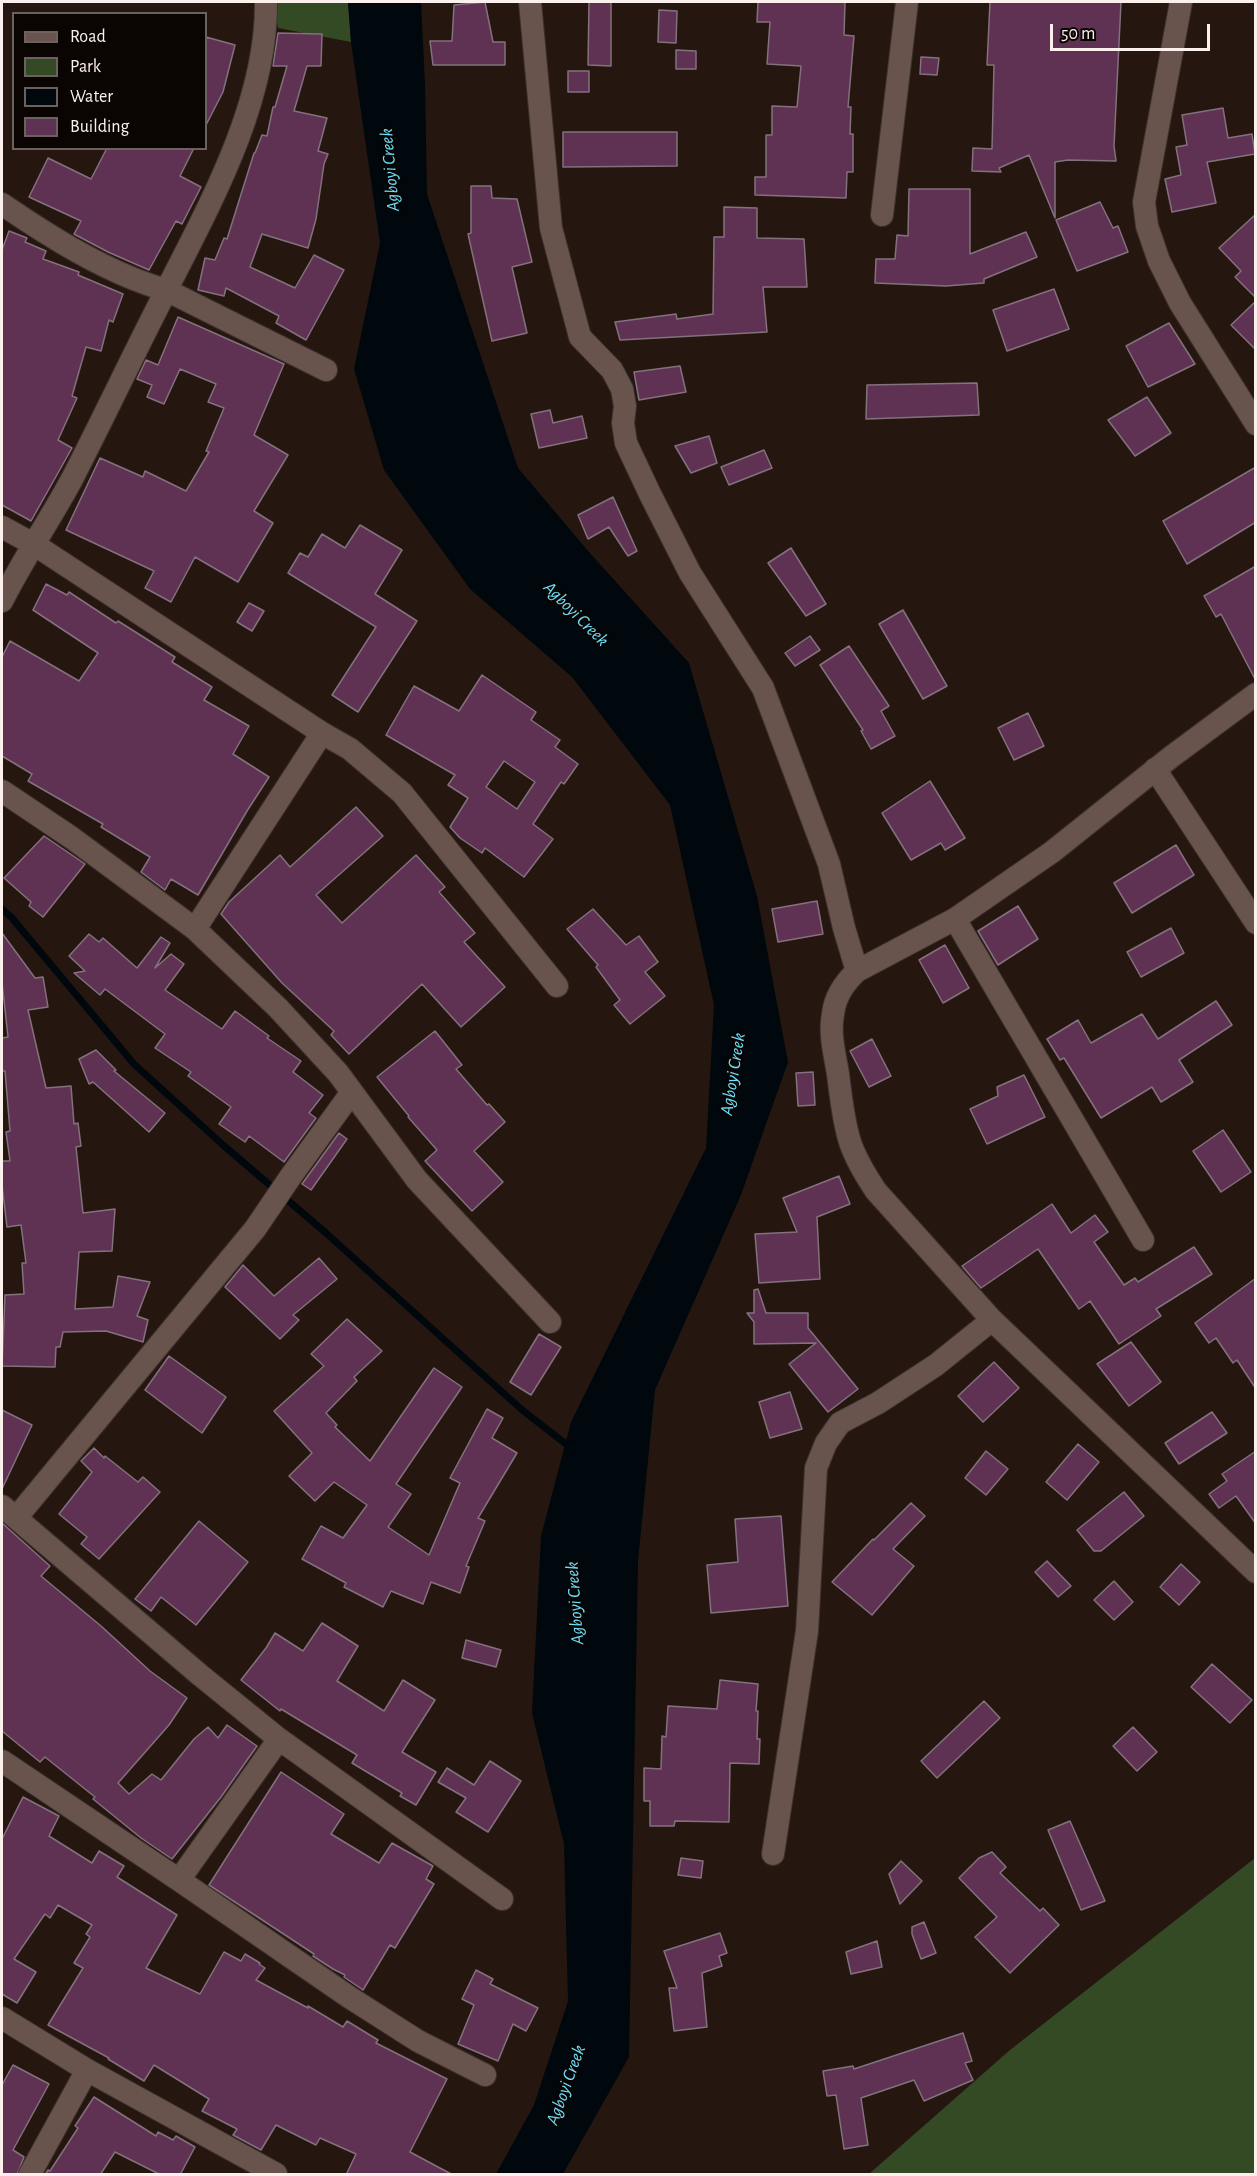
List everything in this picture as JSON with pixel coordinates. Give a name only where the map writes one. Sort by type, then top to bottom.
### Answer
[{"type":"street","points":[[2,601],[72,479],[202,223],[243,122],[261,59],[266,2]]},
{"type":"street","points":[[530,2],[551,228],[580,337],[612,370],[621,389],[625,406],[623,423],[626,443],[650,494],[690,573],[763,688],[829,864],[856,971]]},
{"type":"street","points":[[882,215],[907,2]]},
{"type":"street","points":[[1180,2],[1144,202],[1146,226],[1159,261],[1180,303],[1256,424]]},
{"type":"street","points":[[2,204],[45,234],[107,267],[141,283],[166,290],[326,370]]},
{"type":"street","points":[[2,527],[35,545],[322,733],[351,749],[402,793],[557,986]]},
{"type":"street","points":[[1256,694],[1155,769],[1052,852],[955,919],[856,971],[844,982],[832,1014],[832,1034],[850,1143],[876,1191],[992,1320],[1256,1572]]},
{"type":"street","points":[[195,929],[322,733]]},
{"type":"street","points":[[1155,769],[1256,924]]},
{"type":"street","points":[[2,791],[72,838],[195,929],[278,1008],[338,1073],[417,1180],[550,1322]]},
{"type":"street","points":[[955,919],[1143,1240]]},
{"type":"street","points":[[352,1092],[255,1229],[9,1512],[200,1676],[279,1739],[502,1899]]},
{"type":"street","points":[[773,1854],[807,1631],[816,1468],[826,1443],[840,1423],[878,1404],[936,1365],[992,1320]]},
{"type":"street","points":[[179,1880],[279,1739]]},
{"type":"street","points":[[2,1761],[349,1997],[418,2041],[485,2075]]},
{"type":"street","points":[[2,2018],[87,2070],[276,2175]]},
{"type":"street","points":[[30,2175],[87,2070]]},
{"type":"green space","points":[[273,2],[348,2],[351,42],[278,28]]},
{"type":"green space","points":[[1255,1858],[1255,2174],[869,2174],[1010,2050]]},
{"type":"water","name":"Agboyi Creek","points":[[348,2],[421,2],[427,194],[518,468],[589,552],[689,663],[757,896],[788,1062],[741,1195],[655,1390],[638,1561],[629,2057],[563,2174],[496,2174],[534,2105],[568,2001],[564,1844],[532,1713],[541,1536],[571,1422],[706,1148],[714,1005],[670,805],[572,677],[470,589],[384,470],[354,369],[380,243],[351,42]]},
{"type":"building","points":[[485,2],[493,42],[505,42],[505,65],[433,65],[430,41],[452,41],[454,5]]},
{"type":"building","points":[[589,2],[611,2],[611,66],[588,65]]},
{"type":"building","points":[[758,2],[845,2],[844,35],[854,36],[848,107],[851,107],[850,134],[853,134],[853,172],[847,172],[846,198],[755,195],[755,177],[766,177],[766,135],[772,135],[772,106],[797,107],[801,66],[767,64],[770,22],[757,22]]},
{"type":"building","points":[[990,2],[1121,2],[1114,146],[1116,161],[1055,162],[1055,218],[1029,155],[999,168],[1001,172],[972,171],[973,148],[992,149],[994,65],[987,65]]},
{"type":"building","points":[[659,10],[677,11],[676,43],[658,42]]},
{"type":"building","points":[[278,33],[322,34],[321,66],[307,66],[294,111],[327,118],[318,151],[328,154],[324,164],[316,219],[308,248],[262,234],[250,267],[295,288],[314,255],[344,270],[306,340],[276,323],[279,316],[226,288],[224,296],[198,290],[205,258],[215,260],[224,238],[227,239],[254,153],[262,135],[267,136],[273,107],[275,107],[287,66],[273,66]]},
{"type":"building","points":[[207,37],[235,45],[223,92],[207,123]]},
{"type":"building","points":[[676,50],[696,51],[696,69],[676,69]]},
{"type":"building","points":[[921,57],[939,58],[937,75],[920,74]]},
{"type":"building","points":[[568,71],[589,71],[589,92],[568,92]]},
{"type":"building","points":[[1223,108],[1228,138],[1252,134],[1255,154],[1207,162],[1216,203],[1172,212],[1165,179],[1181,175],[1176,147],[1187,145],[1182,115]]},
{"type":"building","points":[[563,132],[677,132],[677,166],[563,167]]},
{"type":"building","points":[[106,150],[193,150],[180,176],[201,187],[182,224],[176,221],[149,270],[74,234],[81,221],[29,197],[48,158],[91,179]]},
{"type":"building","points":[[471,186],[491,186],[492,198],[517,199],[532,262],[512,267],[527,333],[492,341],[468,234],[471,233]]},
{"type":"building","points":[[909,189],[970,189],[970,254],[1026,232],[1037,257],[984,279],[984,283],[946,286],[875,283],[876,259],[895,259],[897,235],[908,236]]},
{"type":"building","points":[[1100,202],[1113,228],[1118,226],[1128,252],[1077,271],[1056,220]]},
{"type":"building","points":[[724,207],[757,208],[757,238],[804,239],[807,287],[763,287],[767,332],[620,340],[615,322],[676,314],[677,319],[713,314],[714,237],[724,237]]},
{"type":"building","points":[[1256,214],[1256,298],[1235,277],[1241,271],[1219,248]]},
{"type":"building","points":[[9,231],[27,238],[25,242],[46,251],[43,259],[79,272],[78,275],[123,294],[113,322],[109,320],[101,351],[86,347],[72,396],[77,398],[58,440],[72,448],[31,521],[2,505],[2,250]]},
{"type":"building","points":[[1054,289],[1069,329],[1007,351],[993,310]]},
{"type":"building","points":[[1256,301],[1256,350],[1231,325]]},
{"type":"building","points":[[178,317],[284,364],[254,435],[288,455],[254,511],[273,523],[238,582],[195,557],[171,602],[145,588],[154,571],[66,530],[100,458],[143,477],[145,471],[186,491],[209,452],[206,451],[224,408],[208,402],[216,384],[180,369],[164,404],[147,397],[152,385],[137,379],[146,360],[158,365]]},
{"type":"building","points":[[1169,323],[1195,364],[1148,387],[1126,346]]},
{"type":"building","points":[[680,366],[686,392],[639,400],[634,372]]},
{"type":"building","points":[[977,383],[979,415],[866,419],[867,385]]},
{"type":"building","points":[[1147,397],[1171,433],[1135,456],[1108,420]]},
{"type":"building","points":[[550,410],[553,423],[582,416],[587,438],[539,448],[531,414]]},
{"type":"building","points":[[709,436],[717,463],[691,473],[675,446]]},
{"type":"building","points":[[764,450],[772,468],[729,485],[721,467]]},
{"type":"building","points":[[1256,467],[1256,522],[1187,564],[1163,521]]},
{"type":"building","points":[[613,497],[637,551],[628,556],[609,527],[588,539],[578,515]]},
{"type":"building","points":[[360,525],[402,550],[375,594],[417,621],[358,712],[332,695],[376,627],[288,573],[300,553],[308,557],[322,534],[345,548]]},
{"type":"building","points":[[791,548],[826,604],[806,616],[768,563]]},
{"type":"building","points":[[1256,566],[1256,681],[1221,614],[1216,617],[1204,596]]},
{"type":"building","points":[[46,584],[67,595],[69,592],[116,623],[118,621],[175,657],[172,662],[212,687],[204,700],[249,726],[233,754],[269,777],[198,895],[171,879],[165,890],[141,872],[150,857],[101,827],[103,824],[28,781],[32,774],[2,756],[2,657],[10,641],[79,681],[98,653],[33,610]]},
{"type":"building","points":[[249,603],[264,611],[252,631],[237,622]]},
{"type":"building","points":[[903,610],[947,686],[923,699],[879,624]]},
{"type":"building","points":[[810,636],[820,650],[795,666],[785,653]]},
{"type":"building","points":[[849,646],[889,706],[881,711],[895,736],[871,749],[861,731],[863,730],[820,665]]},
{"type":"building","points":[[482,675],[536,712],[531,720],[560,740],[555,747],[578,764],[564,784],[561,782],[533,824],[553,839],[524,877],[485,848],[482,853],[460,838],[450,827],[468,798],[448,785],[455,775],[386,735],[414,686],[459,711]],"holes":[[[504,761],[535,782],[517,809],[486,787]]]},
{"type":"building","points":[[1028,713],[1044,746],[1014,760],[998,728]]},
{"type":"building","points":[[930,781],[965,838],[945,850],[941,843],[911,860],[882,813]]},
{"type":"building","points":[[356,807],[383,836],[316,895],[342,923],[416,855],[445,887],[439,892],[475,933],[464,942],[505,987],[461,1027],[422,984],[349,1054],[331,1035],[334,1031],[282,983],[221,914],[229,902],[280,855],[290,867]]},
{"type":"building","points":[[44,836],[85,864],[43,917],[29,906],[31,902],[4,878]]},
{"type":"building","points":[[1176,845],[1194,875],[1132,913],[1114,883]]},
{"type":"building","points":[[817,901],[823,934],[778,942],[772,909]]},
{"type":"building","points":[[1018,906],[1038,939],[998,965],[978,931]]},
{"type":"building","points":[[593,909],[626,945],[639,936],[658,962],[645,972],[665,996],[630,1024],[614,1005],[620,1000],[596,967],[598,965],[567,929]]},
{"type":"building","points":[[1171,928],[1184,953],[1141,977],[1127,952]]},
{"type":"building","points":[[2,933],[35,978],[43,977],[48,1007],[28,1010],[46,1088],[71,1086],[74,1124],[78,1123],[81,1146],[76,1147],[83,1213],[115,1209],[112,1251],[79,1252],[75,1309],[113,1307],[118,1276],[150,1282],[137,1316],[148,1320],[143,1342],[106,1331],[63,1332],[60,1347],[56,1347],[55,1367],[2,1366],[5,1295],[24,1294],[22,1263],[26,1263],[21,1225],[7,1227],[2,1185],[2,1161],[10,1161],[6,1132],[10,1131],[5,1071],[2,1071],[2,1038],[8,1037],[2,982]]},
{"type":"building","points":[[89,934],[99,942],[103,938],[137,968],[161,937],[170,943],[155,968],[171,954],[184,964],[165,990],[222,1029],[235,1011],[269,1036],[267,1038],[301,1061],[293,1072],[323,1095],[309,1113],[316,1118],[284,1162],[249,1136],[245,1142],[219,1124],[231,1107],[188,1076],[191,1072],[155,1048],[165,1034],[105,989],[100,995],[74,973],[85,971],[69,956]]},
{"type":"building","points":[[945,945],[969,988],[943,1003],[919,960]]},
{"type":"building","points":[[1216,1001],[1232,1025],[1179,1060],[1193,1082],[1161,1102],[1152,1087],[1101,1118],[1064,1058],[1060,1060],[1047,1039],[1078,1020],[1091,1043],[1142,1014],[1158,1039]]},
{"type":"building","points":[[435,1031],[462,1065],[456,1069],[505,1122],[474,1151],[503,1182],[472,1211],[425,1161],[437,1150],[377,1077]]},
{"type":"building","points":[[872,1039],[891,1076],[869,1087],[850,1051]]},
{"type":"building","points":[[96,1050],[116,1070],[114,1071],[165,1113],[149,1132],[93,1082],[89,1084],[79,1059]]},
{"type":"building","points":[[813,1072],[815,1105],[798,1106],[796,1073]]},
{"type":"building","points":[[1024,1075],[1045,1117],[987,1144],[970,1109],[998,1096],[997,1087]]},
{"type":"building","points":[[1223,1130],[1251,1172],[1221,1192],[1193,1151]]},
{"type":"building","points":[[339,1133],[347,1139],[311,1190],[302,1184]]},
{"type":"building","points":[[839,1176],[850,1204],[817,1217],[820,1279],[759,1283],[755,1234],[797,1232],[783,1198]]},
{"type":"building","points":[[1052,1204],[1071,1233],[1095,1215],[1108,1232],[1094,1242],[1124,1285],[1135,1278],[1138,1282],[1194,1247],[1212,1274],[1156,1309],[1161,1316],[1119,1344],[1090,1301],[1079,1309],[1038,1249],[981,1288],[962,1266]]},
{"type":"building","points":[[319,1258],[337,1279],[293,1315],[299,1320],[280,1339],[225,1287],[243,1265],[274,1296]]},
{"type":"building","points":[[1256,1278],[1256,1389],[1237,1360],[1233,1363],[1216,1338],[1209,1343],[1195,1323]]},
{"type":"building","points":[[758,1289],[766,1313],[808,1313],[808,1328],[858,1389],[828,1412],[789,1364],[816,1343],[754,1344],[754,1322],[747,1313],[754,1313],[754,1290]]},
{"type":"building","points":[[347,1319],[382,1351],[354,1377],[357,1381],[326,1413],[337,1425],[335,1427],[370,1461],[434,1368],[462,1387],[396,1484],[411,1494],[388,1527],[429,1555],[460,1483],[450,1478],[487,1409],[503,1418],[492,1438],[517,1453],[478,1518],[485,1521],[466,1566],[469,1567],[460,1593],[431,1582],[423,1604],[391,1591],[383,1607],[344,1587],[346,1583],[302,1559],[321,1526],[343,1538],[367,1505],[334,1482],[315,1501],[289,1476],[312,1453],[274,1411],[324,1366],[311,1354]]},
{"type":"building","points":[[539,1334],[561,1347],[531,1395],[510,1382]]},
{"type":"building","points":[[1131,1342],[1161,1382],[1129,1406],[1097,1364]]},
{"type":"building","points":[[169,1356],[226,1397],[202,1433],[145,1390]]},
{"type":"building","points":[[994,1362],[1019,1388],[983,1422],[958,1396]]},
{"type":"building","points":[[790,1392],[802,1429],[770,1438],[759,1402]]},
{"type":"building","points":[[2,1410],[32,1425],[2,1489]]},
{"type":"building","points":[[1212,1412],[1227,1433],[1179,1464],[1165,1443]]},
{"type":"building","points":[[1078,1444],[1099,1462],[1067,1500],[1046,1482]]},
{"type":"building","points":[[94,1448],[138,1482],[143,1477],[160,1492],[99,1559],[81,1544],[87,1537],[59,1514],[92,1472],[81,1461]]},
{"type":"building","points":[[986,1451],[1008,1469],[986,1495],[965,1478]]},
{"type":"building","points":[[1256,1451],[1256,1524],[1236,1496],[1219,1508],[1209,1494],[1227,1481],[1222,1474]]},
{"type":"building","points":[[1124,1492],[1144,1516],[1101,1551],[1094,1551],[1077,1530]]},
{"type":"building","points":[[911,1503],[925,1516],[893,1549],[914,1566],[872,1615],[832,1582]]},
{"type":"building","points":[[781,1516],[788,1606],[711,1613],[707,1565],[738,1562],[735,1519]]},
{"type":"building","points":[[199,1521],[248,1562],[196,1625],[161,1597],[151,1611],[135,1599]]},
{"type":"building","points":[[2,1523],[50,1566],[41,1576],[150,1671],[187,1698],[169,1725],[118,1783],[129,1794],[152,1774],[161,1780],[194,1739],[208,1727],[218,1738],[227,1725],[257,1746],[221,1797],[172,1859],[141,1838],[45,1757],[40,1762],[2,1731]]},
{"type":"building","points":[[1047,1561],[1071,1586],[1058,1597],[1035,1572]]},
{"type":"building","points":[[1181,1564],[1200,1582],[1179,1605],[1160,1587]]},
{"type":"building","points":[[1114,1581],[1133,1602],[1114,1620],[1094,1600]]},
{"type":"building","points":[[322,1623],[358,1646],[337,1681],[384,1711],[403,1680],[435,1700],[402,1752],[436,1772],[416,1805],[400,1796],[402,1793],[352,1763],[357,1755],[281,1709],[280,1711],[241,1680],[275,1633],[303,1651]]},
{"type":"building","points":[[466,1640],[501,1650],[496,1667],[462,1658]]},
{"type":"building","points":[[1212,1664],[1252,1700],[1230,1723],[1191,1687]]},
{"type":"building","points":[[720,1680],[758,1684],[756,1711],[758,1711],[757,1739],[760,1739],[759,1764],[730,1763],[729,1822],[675,1821],[674,1826],[650,1826],[650,1801],[644,1801],[644,1768],[661,1769],[662,1736],[666,1737],[668,1706],[717,1709]]},
{"type":"building","points":[[984,1701],[1000,1718],[937,1778],[921,1761]]},
{"type":"building","points":[[1133,1727],[1157,1752],[1137,1771],[1113,1746]]},
{"type":"building","points":[[490,1761],[521,1781],[488,1832],[456,1812],[466,1798],[438,1782],[447,1768],[474,1785]]},
{"type":"building","points":[[281,1772],[344,1814],[331,1834],[379,1863],[392,1843],[433,1866],[426,1879],[434,1884],[395,1948],[390,1945],[363,1990],[344,1977],[345,1975],[313,1956],[314,1954],[209,1885]]},
{"type":"building","points":[[23,1797],[59,1816],[49,1836],[92,1863],[99,1851],[124,1866],[117,1877],[177,1915],[146,1968],[200,1994],[224,1952],[241,1961],[245,1954],[265,1968],[256,1980],[308,2008],[308,2006],[343,2027],[347,2021],[378,2040],[376,2043],[447,2079],[410,2152],[453,2175],[346,2175],[356,2154],[320,2138],[316,2145],[276,2125],[261,2150],[233,2135],[237,2129],[202,2111],[209,2099],[154,2065],[144,2081],[109,2058],[48,2025],[83,1968],[74,1963],[90,1937],[86,1934],[92,1925],[58,1905],[50,1918],[45,1914],[14,1959],[36,1972],[17,2003],[2,1994],[2,1839]]},
{"type":"building","points":[[1070,1821],[1105,1901],[1081,1910],[1048,1830]]},
{"type":"building","points":[[992,1852],[1006,1867],[1000,1873],[1040,1911],[1043,1908],[1059,1925],[1010,1973],[975,1937],[997,1917],[959,1878],[979,1858]]},
{"type":"building","points":[[681,1858],[703,1861],[701,1878],[678,1875]]},
{"type":"building","points":[[901,1861],[922,1881],[900,1904],[889,1874]]},
{"type":"building","points":[[924,1922],[936,1953],[921,1959],[912,1934],[912,1927]]},
{"type":"building","points":[[720,1933],[727,1953],[719,1956],[722,1966],[702,1973],[707,2027],[674,2031],[669,1988],[677,1988],[664,1951]]},
{"type":"building","points":[[877,1941],[882,1967],[851,1974],[846,1952]]},
{"type":"building","points":[[476,1970],[493,1979],[490,1984],[538,2008],[526,2031],[513,2024],[498,2061],[458,2044],[474,2005],[462,1999]]},
{"type":"building","points":[[963,2033],[972,2061],[965,2063],[973,2080],[924,2101],[914,2080],[861,2098],[868,2145],[844,2149],[836,2095],[827,2096],[823,2071],[853,2066],[854,2069]]},
{"type":"building","points":[[13,2065],[49,2084],[13,2150],[24,2157],[17,2175],[2,2175],[2,2085]]},
{"type":"building","points":[[94,2097],[156,2136],[158,2132],[173,2140],[176,2136],[195,2147],[180,2175],[161,2175],[115,2152],[100,2175],[45,2175],[78,2128],[75,2126]]},
{"type":"waterway","points":[[2,909],[134,1064],[521,1409],[571,1448]]}]
